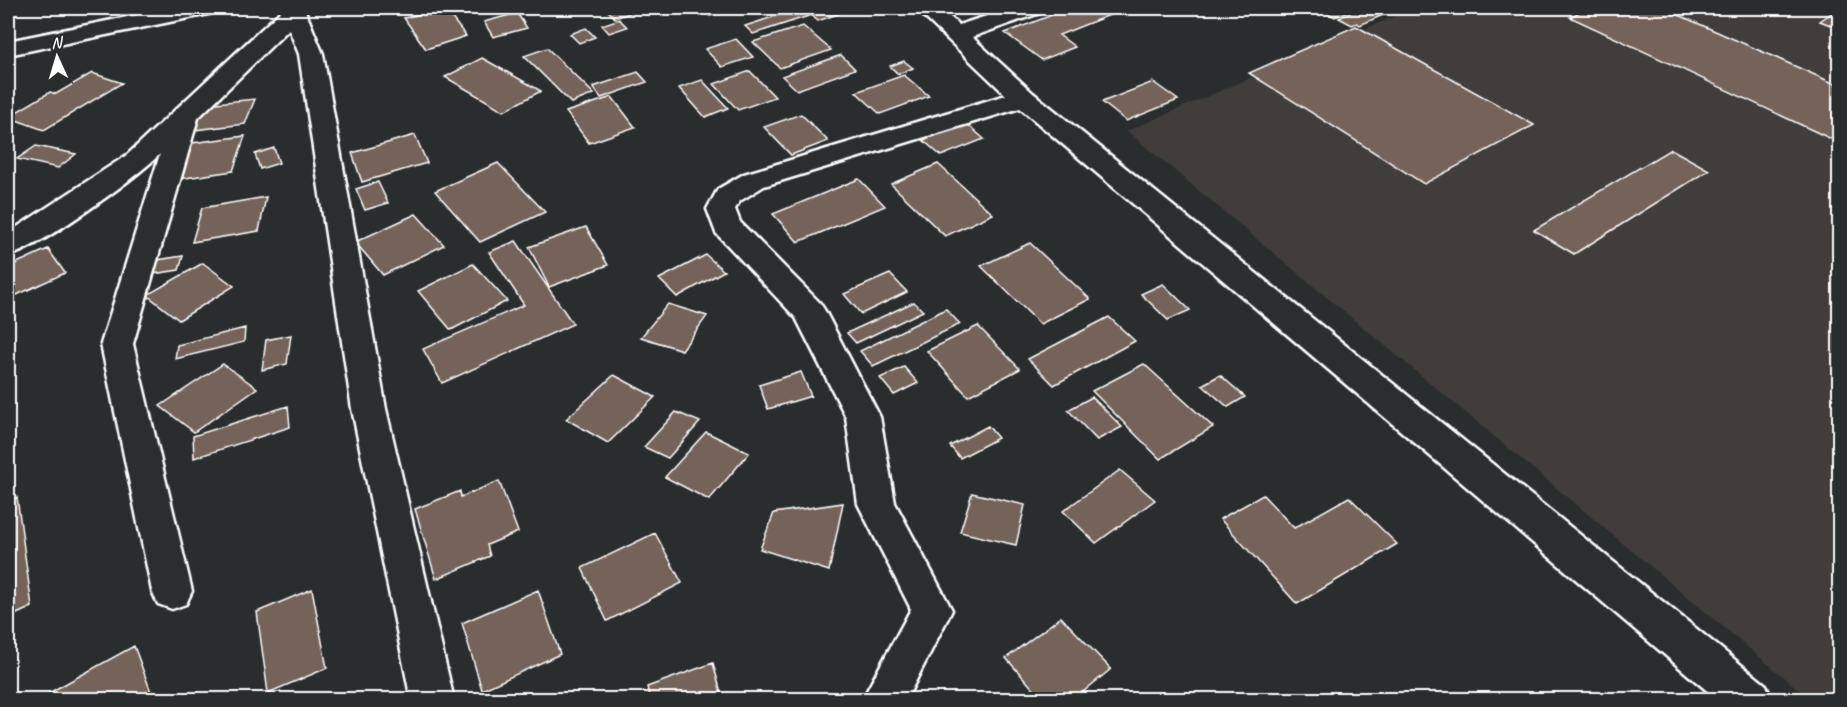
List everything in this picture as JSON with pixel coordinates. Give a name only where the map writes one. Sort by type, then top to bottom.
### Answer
[{"type":"street","points":[[8,48],[204,8]]},
{"type":"street","points":[[927,8],[1024,98],[1751,699]]},
{"type":"street","points":[[957,34],[1032,8]]},
{"type":"street","points":[[8,246],[137,161],[294,10],[311,54],[369,409],[433,699]]},
{"type":"street","points":[[883,699],[932,610],[877,504],[863,417],[810,310],[726,226],[721,209],[728,195],[754,180],[1024,98]]},
{"type":"street","points":[[172,591],[117,344],[185,116]]},
{"type":"shaded area","points":[[1414,8],[1839,8],[1839,699],[1810,699],[1127,131]]},
{"type":"building","points":[[444,8],[466,36],[426,49],[404,18]]},
{"type":"building","points":[[645,8],[615,18],[607,10]]},
{"type":"building","points":[[699,8],[734,8],[710,16]]},
{"type":"building","points":[[801,8],[808,8],[815,14],[753,34],[745,26]]},
{"type":"building","points":[[835,8],[846,11],[818,21],[812,16]]},
{"type":"building","points":[[1070,8],[1105,8],[1115,13],[1059,35],[1075,47],[1042,60],[1005,33]]},
{"type":"building","points":[[1318,8],[1356,8],[1335,17]]},
{"type":"building","points":[[1360,8],[1399,8],[1360,25],[1357,23],[1352,25],[1339,18]]},
{"type":"building","points":[[1587,8],[1663,8],[1840,86],[1840,143],[1570,17]]},
{"type":"building","points":[[1833,12],[1840,14],[1840,29],[1820,21]]},
{"type":"building","points":[[517,13],[527,28],[493,37],[484,22]]},
{"type":"building","points":[[619,19],[627,27],[609,33],[602,25]]},
{"type":"building","points":[[803,26],[831,50],[780,68],[753,42]]},
{"type":"building","points":[[1356,26],[1534,125],[1424,184],[1249,73]]},
{"type":"building","points":[[586,28],[595,37],[579,43],[570,34]]},
{"type":"building","points":[[736,39],[753,57],[722,67],[705,49]]},
{"type":"building","points":[[547,48],[594,94],[571,103],[524,56]]},
{"type":"building","points":[[841,55],[855,69],[797,90],[782,76]]},
{"type":"building","points":[[482,58],[541,91],[504,111],[445,77]]},
{"type":"building","points":[[904,61],[913,68],[898,74],[890,66]]},
{"type":"building","points":[[750,71],[775,97],[738,110],[714,84]]},
{"type":"building","points":[[638,72],[647,82],[601,98],[593,87]]},
{"type":"building","points":[[92,73],[122,83],[44,130],[8,117],[50,92],[56,94]]},
{"type":"building","points":[[904,75],[929,96],[880,114],[856,92]]},
{"type":"building","points":[[702,80],[728,108],[705,117],[679,88]]},
{"type":"building","points":[[1153,82],[1178,100],[1126,121],[1102,102]]},
{"type":"building","points":[[612,97],[635,127],[589,143],[566,112]]},
{"type":"building","points":[[255,99],[245,124],[194,130],[206,104]]},
{"type":"building","points":[[801,114],[828,141],[791,155],[764,127]]},
{"type":"building","points":[[966,123],[984,139],[941,156],[923,140]]},
{"type":"building","points":[[415,135],[427,163],[362,182],[352,153]]},
{"type":"building","points":[[245,136],[233,171],[178,179],[192,143]]},
{"type":"building","points":[[36,146],[76,154],[58,168],[17,159]]},
{"type":"building","points":[[274,148],[279,163],[260,169],[255,154]]},
{"type":"building","points":[[1671,149],[1709,170],[1574,254],[1534,230]]},
{"type":"building","points":[[498,163],[545,212],[480,242],[435,191]]},
{"type":"building","points":[[938,164],[993,214],[945,236],[891,184]]},
{"type":"building","points":[[859,179],[885,206],[798,242],[773,214]]},
{"type":"building","points":[[378,182],[388,203],[365,210],[356,189]]},
{"type":"building","points":[[266,197],[259,231],[192,242],[202,208]]},
{"type":"building","points":[[416,214],[444,245],[383,275],[355,242]]},
{"type":"building","points":[[586,227],[608,265],[549,287],[529,247]]},
{"type":"building","points":[[516,241],[573,324],[442,383],[423,349],[524,305],[489,252]]},
{"type":"building","points":[[1030,243],[1090,299],[1040,324],[981,266]]},
{"type":"building","points":[[48,249],[65,273],[8,299],[8,267]]},
{"type":"building","points":[[706,255],[724,271],[677,297],[659,279]]},
{"type":"building","points":[[183,256],[179,270],[146,275],[151,261]]},
{"type":"building","points":[[203,263],[234,286],[179,320],[147,295]]},
{"type":"building","points":[[473,264],[507,301],[451,330],[418,291]]},
{"type":"building","points":[[890,274],[907,292],[861,314],[844,294]]},
{"type":"building","points":[[1163,284],[1190,310],[1168,320],[1141,294]]},
{"type":"building","points":[[914,302],[923,311],[856,343],[847,333]]},
{"type":"building","points":[[668,304],[707,316],[682,350],[641,337]]},
{"type":"building","points":[[946,309],[960,324],[873,366],[860,351]]},
{"type":"building","points":[[1109,317],[1135,341],[1054,385],[1028,359]]},
{"type":"building","points":[[978,326],[1020,369],[968,396],[927,351]]},
{"type":"building","points":[[245,328],[244,342],[175,359],[177,345]]},
{"type":"building","points":[[291,335],[287,364],[262,370],[266,340]]},
{"type":"building","points":[[223,364],[257,388],[194,432],[160,406]]},
{"type":"building","points":[[1144,364],[1213,427],[1160,459],[1092,391]]},
{"type":"building","points":[[904,367],[918,383],[894,395],[880,378]]},
{"type":"building","points":[[801,372],[811,396],[768,409],[759,385]]},
{"type":"building","points":[[614,375],[655,397],[608,443],[566,419]]},
{"type":"building","points":[[1220,375],[1245,397],[1228,407],[1202,385]]},
{"type":"building","points":[[1092,397],[1122,427],[1097,440],[1068,410]]},
{"type":"building","points":[[288,406],[290,427],[194,458],[193,436]]},
{"type":"building","points":[[676,412],[700,422],[668,458],[644,447]]},
{"type":"building","points":[[988,426],[998,438],[960,458],[950,446]]},
{"type":"building","points":[[706,432],[749,453],[709,500],[665,477]]},
{"type":"building","points":[[1120,470],[1155,500],[1096,543],[1063,511]]},
{"type":"building","points":[[499,481],[518,532],[487,545],[490,556],[436,579],[415,509],[460,491],[461,497]]},
{"type":"building","points":[[972,493],[1025,505],[1016,545],[960,532]]},
{"type":"building","points":[[1263,495],[1294,528],[1349,497],[1397,544],[1297,604],[1220,519]]},
{"type":"building","points":[[17,497],[32,607],[8,618],[8,501]]},
{"type":"building","points":[[843,503],[829,571],[760,549],[774,513]]},
{"type":"building","points":[[655,533],[682,583],[607,621],[582,568]]},
{"type":"building","points":[[312,589],[327,668],[268,693],[257,612]]},
{"type":"building","points":[[538,590],[560,654],[482,690],[462,623]]},
{"type":"building","points":[[1061,617],[1111,669],[1073,700],[1043,700],[1006,658]]},
{"type":"building","points":[[134,646],[154,700],[36,700]]},
{"type":"building","points":[[713,663],[723,700],[650,700],[647,687]]}]
